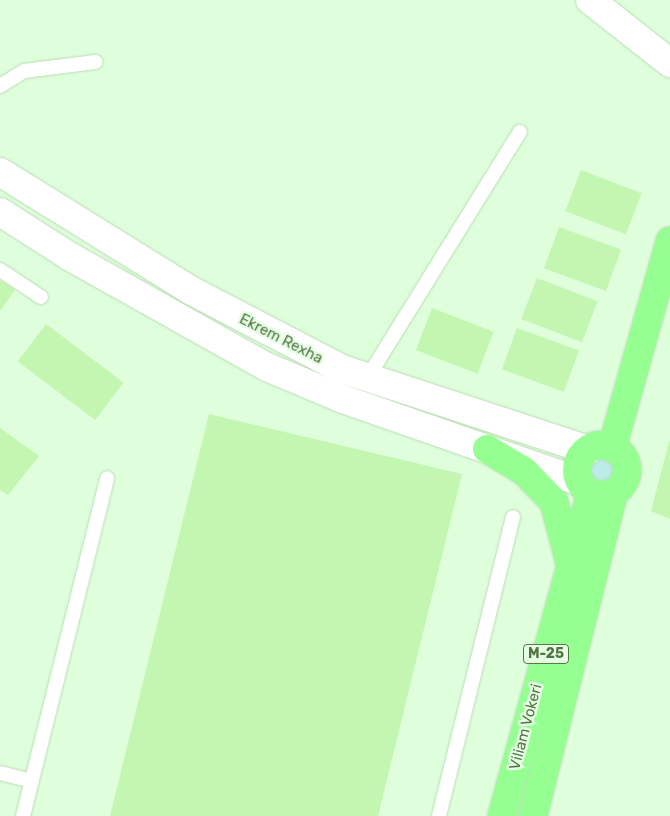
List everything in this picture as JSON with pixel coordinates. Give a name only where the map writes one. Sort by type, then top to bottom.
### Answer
[{"type":"main road","points":[[600,449],[626,465],[625,481],[595,488],[578,464],[600,449],[670,241]]},
{"type":"main road","points":[[487,449],[524,471],[554,502],[570,566]]},
{"type":"main road","name":"Viliam Vokeri","points":[[502,816],[570,566],[595,488]]},
{"type":"main road","name":"Viliam Vokeri","points":[[533,816],[595,488]]},
{"type":"street","points":[[590,0],[670,63]]},
{"type":"street","name":"Ekrem Rexha","points":[[0,172],[266,333],[366,380],[600,449]]},
{"type":"street","name":"Ekrem Rexha","points":[[0,212],[69,256],[268,367],[595,488]]},
{"type":"lane","points":[[0,86],[24,71],[95,62]]},
{"type":"lane","points":[[366,380],[520,132]]},
{"type":"lane","points":[[0,270],[41,297]]},
{"type":"lane","points":[[23,816],[107,478]]},
{"type":"lane","points":[[439,816],[513,517]]},
{"type":"lane","points":[[0,773],[32,781]]},
{"type":"shaded area","points":[[603,452],[616,458],[622,471],[616,484],[603,490],[590,484],[584,471],[590,458]]},
{"type":"building","points":[[581,170],[642,193],[626,234],[565,211]]},
{"type":"building","points":[[559,227],[621,250],[606,291],[544,268]]},
{"type":"building","points":[[537,278],[598,301],[582,342],[521,319]]},
{"type":"building","points":[[0,280],[15,290],[0,311]]},
{"type":"building","points":[[432,308],[494,332],[477,374],[416,350]]},
{"type":"building","points":[[46,324],[123,382],[95,420],[18,362]]},
{"type":"building","points":[[517,328],[579,351],[564,392],[502,369]]},
{"type":"building","points":[[209,414],[462,474],[378,816],[110,816]]},
{"type":"building","points":[[0,428],[39,456],[8,495],[0,490]]},
{"type":"building","points":[[670,442],[670,519],[651,511]]}]
